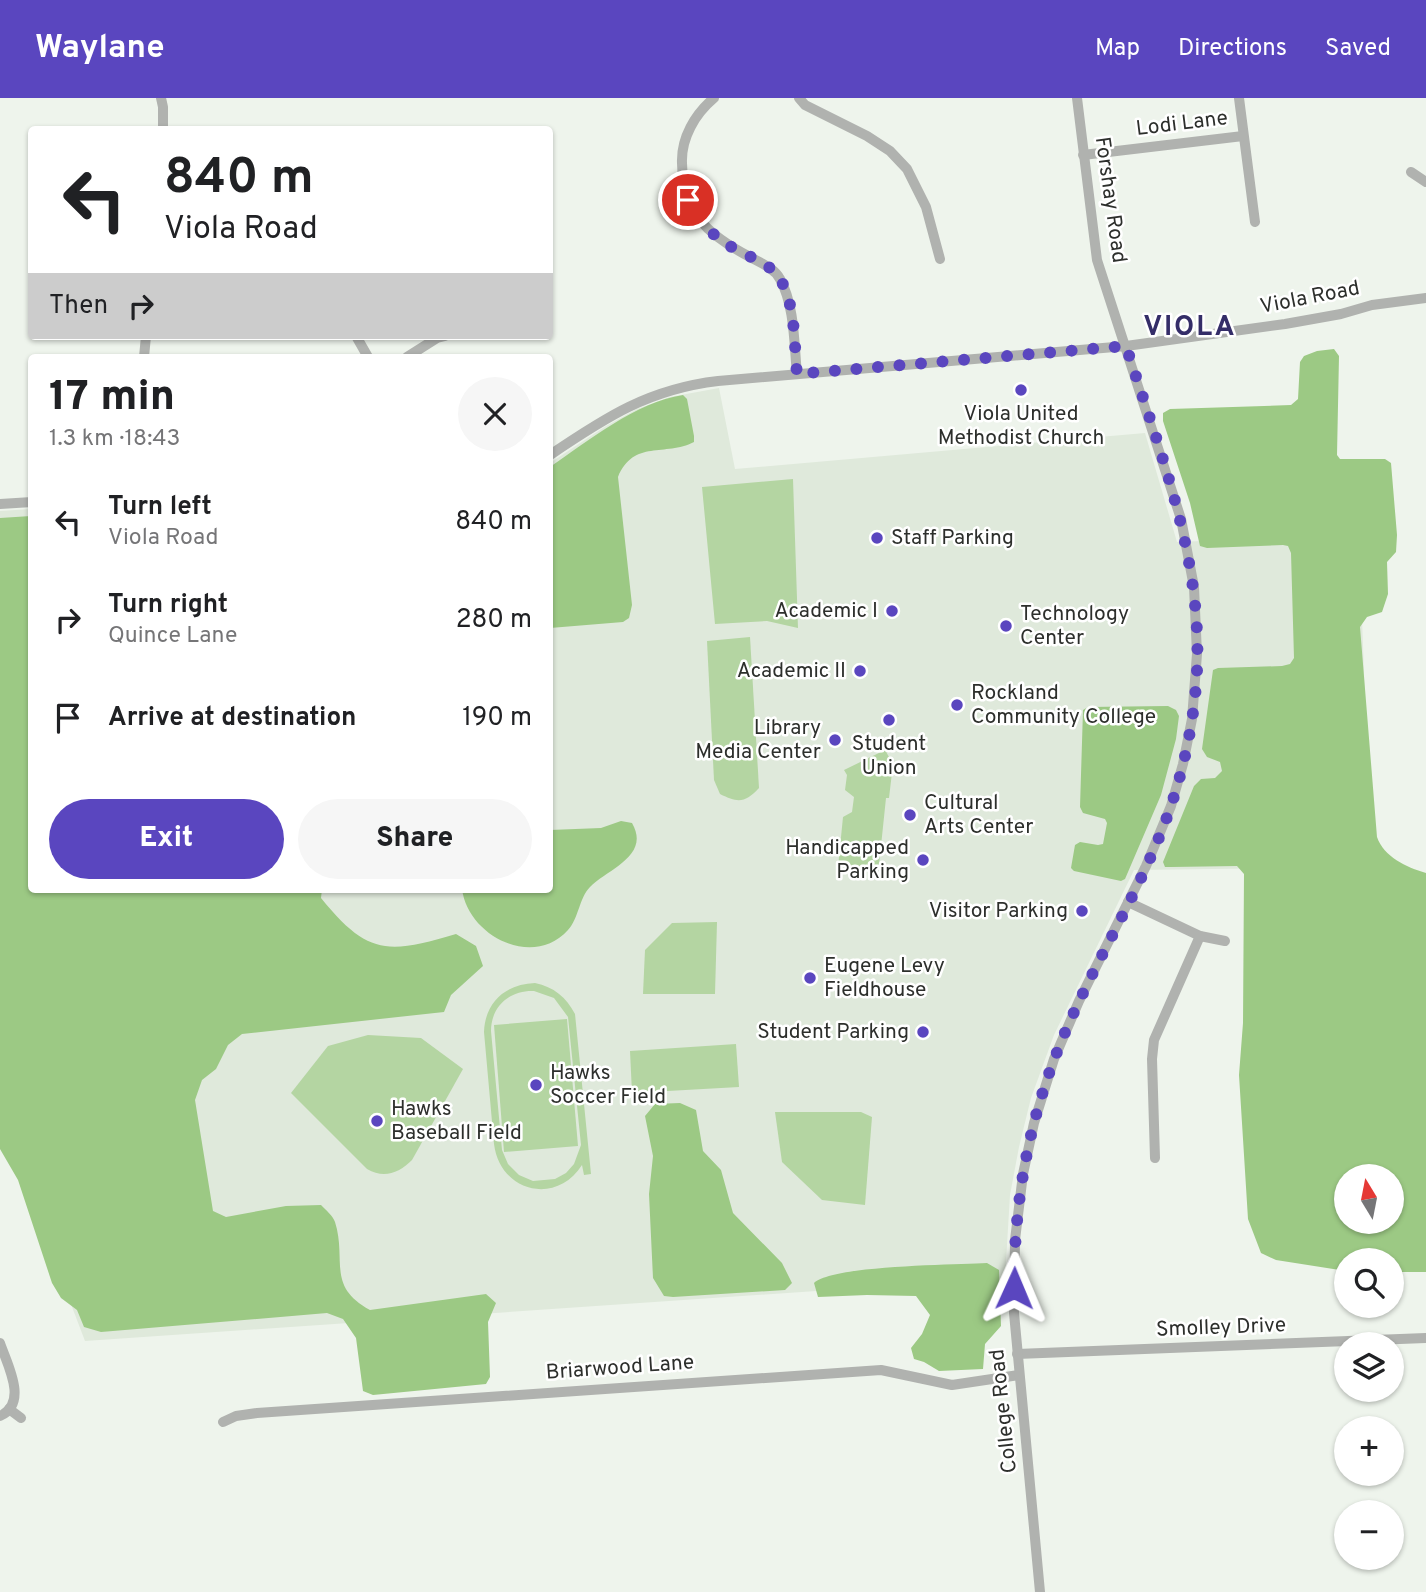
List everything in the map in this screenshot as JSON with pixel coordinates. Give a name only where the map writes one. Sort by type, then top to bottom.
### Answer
[{"type":"street","points":[[161,98],[163,126]]},
{"type":"street","points":[[714,98],[688,130],[681,151],[682,181],[688,200],[706,229],[779,276],[786,292],[797,374]]},
{"type":"street","points":[[799,98],[805,105],[867,136],[890,151],[907,169],[926,206],[940,259]]},
{"type":"street","name":"Forshay Road","points":[[1077,98],[1097,260],[1126,346]]},
{"type":"street","points":[[1239,98],[1255,222]]},
{"type":"street","name":"Lodi Lane","points":[[1083,155],[1243,136]]},
{"type":"street","points":[[1411,172],[1426,182]]},
{"type":"street","name":"Viola Road","points":[[553,453],[602,419],[634,403],[668,390],[718,381],[1126,346],[1285,324],[1341,314],[1372,305],[1426,298]]},
{"type":"street","points":[[412,354],[434,340]]},
{"type":"street","name":"College Road","points":[[1040,1592],[1030,1460],[1017,1354],[1014,1288],[1017,1218],[1023,1174],[1034,1123],[1062,1040],[1164,825],[1181,774],[1193,708],[1197,632],[1194,587],[1181,519],[1126,346]]},
{"type":"street","points":[[0,504],[28,502]]},
{"type":"street","points":[[1128,902],[1200,936],[1225,941]]},
{"type":"street","points":[[1155,1158],[1152,1059],[1154,1040],[1200,936]]},
{"type":"street","name":"Smolley Drive","points":[[1017,1354],[1426,1338]]},
{"type":"street","points":[[0,1343],[15,1387],[13,1403],[4,1412],[21,1418]]},
{"type":"street","name":"Briarwood Lane","points":[[223,1422],[252,1413],[880,1370],[951,1385],[1019,1375]]},
{"type":"shaded area","name":"Rockland Community College","points":[[719,388],[735,469],[1145,433],[1177,542],[1359,535],[1371,867],[1134,870],[1054,1035],[1031,1098],[1010,1195],[1005,1278],[85,1341],[0,1118],[0,511],[28,509],[28,893],[553,893],[553,461],[637,409],[670,397]]},
{"type":"green space","points":[[1334,349],[1339,356],[1337,455],[1340,459],[1385,459],[1391,463],[1396,552],[1387,562],[1388,594],[1382,612],[1367,617],[1360,627],[1377,837],[1390,856],[1426,873],[1426,1272],[1404,1272],[1404,1248],[1334,1248],[1334,1269],[1276,1260],[1261,1253],[1248,1219],[1239,1075],[1243,1023],[1244,874],[1237,866],[1165,867],[1163,862],[1194,786],[1201,779],[1215,778],[1222,771],[1220,762],[1207,757],[1202,749],[1213,670],[1282,666],[1290,664],[1294,658],[1291,553],[1288,546],[1200,546],[1190,503],[1163,421],[1163,413],[1170,409],[1291,405],[1298,399],[1300,362],[1304,356]]},
{"type":"green space","points":[[683,395],[687,399],[694,442],[641,453],[625,465],[618,477],[632,605],[629,618],[623,622],[553,628],[553,465],[630,414],[665,399]]},
{"type":"green space","points":[[793,479],[798,628],[767,621],[715,624],[702,487]]},
{"type":"green space","points":[[28,516],[28,893],[322,893],[321,898],[338,917],[366,940],[396,947],[456,934],[476,946],[483,966],[451,995],[444,1012],[242,1034],[228,1045],[216,1069],[202,1080],[195,1100],[213,1211],[226,1217],[286,1206],[321,1205],[335,1222],[343,1282],[356,1301],[370,1310],[486,1294],[496,1303],[488,1322],[490,1377],[486,1384],[373,1395],[363,1391],[356,1338],[343,1319],[327,1313],[101,1332],[84,1327],[77,1310],[61,1298],[52,1283],[18,1180],[0,1149],[0,518]]},
{"type":"green space","points":[[750,637],[759,788],[750,797],[737,800],[720,794],[714,780],[707,641]]},
{"type":"green space","points":[[1168,706],[1176,710],[1179,716],[1176,739],[1161,795],[1125,879],[1121,881],[1074,871],[1071,868],[1075,845],[1080,842],[1103,844],[1107,823],[1105,819],[1083,813],[1080,807],[1083,710],[1088,707]]},
{"type":"green space","points":[[885,750],[893,764],[889,798],[886,798],[879,865],[871,870],[838,867],[843,817],[852,812],[854,797],[845,790],[847,775],[844,770]]},
{"type":"green space","points":[[621,821],[632,823],[636,844],[625,861],[590,887],[572,925],[554,941],[538,947],[521,947],[504,942],[476,921],[463,893],[553,893],[553,830],[601,828]]},
{"type":"green space","points":[[717,922],[715,994],[643,994],[645,950],[672,923]]},
{"type":"green space","points":[[535,983],[554,990],[575,1014],[591,1174],[584,1175],[582,1165],[571,1178],[558,1186],[544,1189],[530,1188],[518,1183],[498,1160],[494,1144],[485,1021],[499,997],[506,991]],"holes":[[[534,991],[554,998],[568,1017],[581,1145],[574,1164],[566,1173],[555,1179],[533,1181],[519,1175],[508,1164],[502,1150],[492,1022],[494,1014],[503,1002],[517,993]]]},
{"type":"green space","name":"Hawks Soccer Field","points":[[567,1019],[578,1146],[504,1152],[494,1025]]},
{"type":"green space","name":"Hawks Baseball Field","points":[[368,1035],[421,1038],[463,1069],[412,1160],[397,1171],[385,1174],[367,1169],[291,1093],[328,1046]]},
{"type":"green space","points":[[736,1044],[739,1087],[632,1093],[630,1051]]},
{"type":"green space","points":[[680,1103],[696,1110],[703,1151],[721,1170],[733,1213],[782,1263],[792,1283],[785,1290],[673,1297],[664,1296],[653,1278],[649,1194],[653,1156],[645,1116],[655,1104]]},
{"type":"green space","points":[[775,1112],[861,1112],[872,1117],[865,1205],[822,1200],[782,1162]]},
{"type":"green space","points":[[987,1263],[999,1270],[1001,1326],[985,1344],[983,1369],[939,1371],[914,1359],[911,1348],[922,1334],[930,1315],[916,1296],[818,1297],[814,1283],[826,1277],[869,1269]]},
{"type":"place","name":"Viola United Methodist Church","points":[[1021,390]]},
{"type":"place","name":"Staff Parking","points":[[877,538]]},
{"type":"place","name":"Academic I","points":[[892,611]]},
{"type":"place","name":"Technology Center","points":[[1006,626]]},
{"type":"place","name":"Academic II","points":[[860,671]]},
{"type":"place","name":"Rockland Community College","points":[[957,705]]},
{"type":"place","name":"Student Union","points":[[889,720]]},
{"type":"place","name":"Library Media Center","points":[[835,740]]},
{"type":"place","name":"Cultural Arts Center","points":[[910,815]]},
{"type":"place","name":"Handicapped Parking","points":[[923,860]]},
{"type":"place","name":"Visitor Parking","points":[[1082,911]]},
{"type":"place","name":"Eugene Levy Fieldhouse","points":[[810,978]]},
{"type":"place","name":"Student Parking","points":[[923,1032]]},
{"type":"place","name":"Hawks Soccer Field","points":[[536,1085]]},
{"type":"place","name":"Hawks Baseball Field","points":[[377,1121]]},
{"type":"district","name":"VIOLA","points":[[1190,328]]},
{"type":"route","points":[[688,200],[706,229],[779,276],[786,292],[791,319],[797,374],[1126,346],[1175,499],[1186,540],[1196,609],[1196,685],[1188,742],[1164,825],[1079,1001],[1054,1059],[1040,1101],[1019,1196],[1014,1288]]}]
